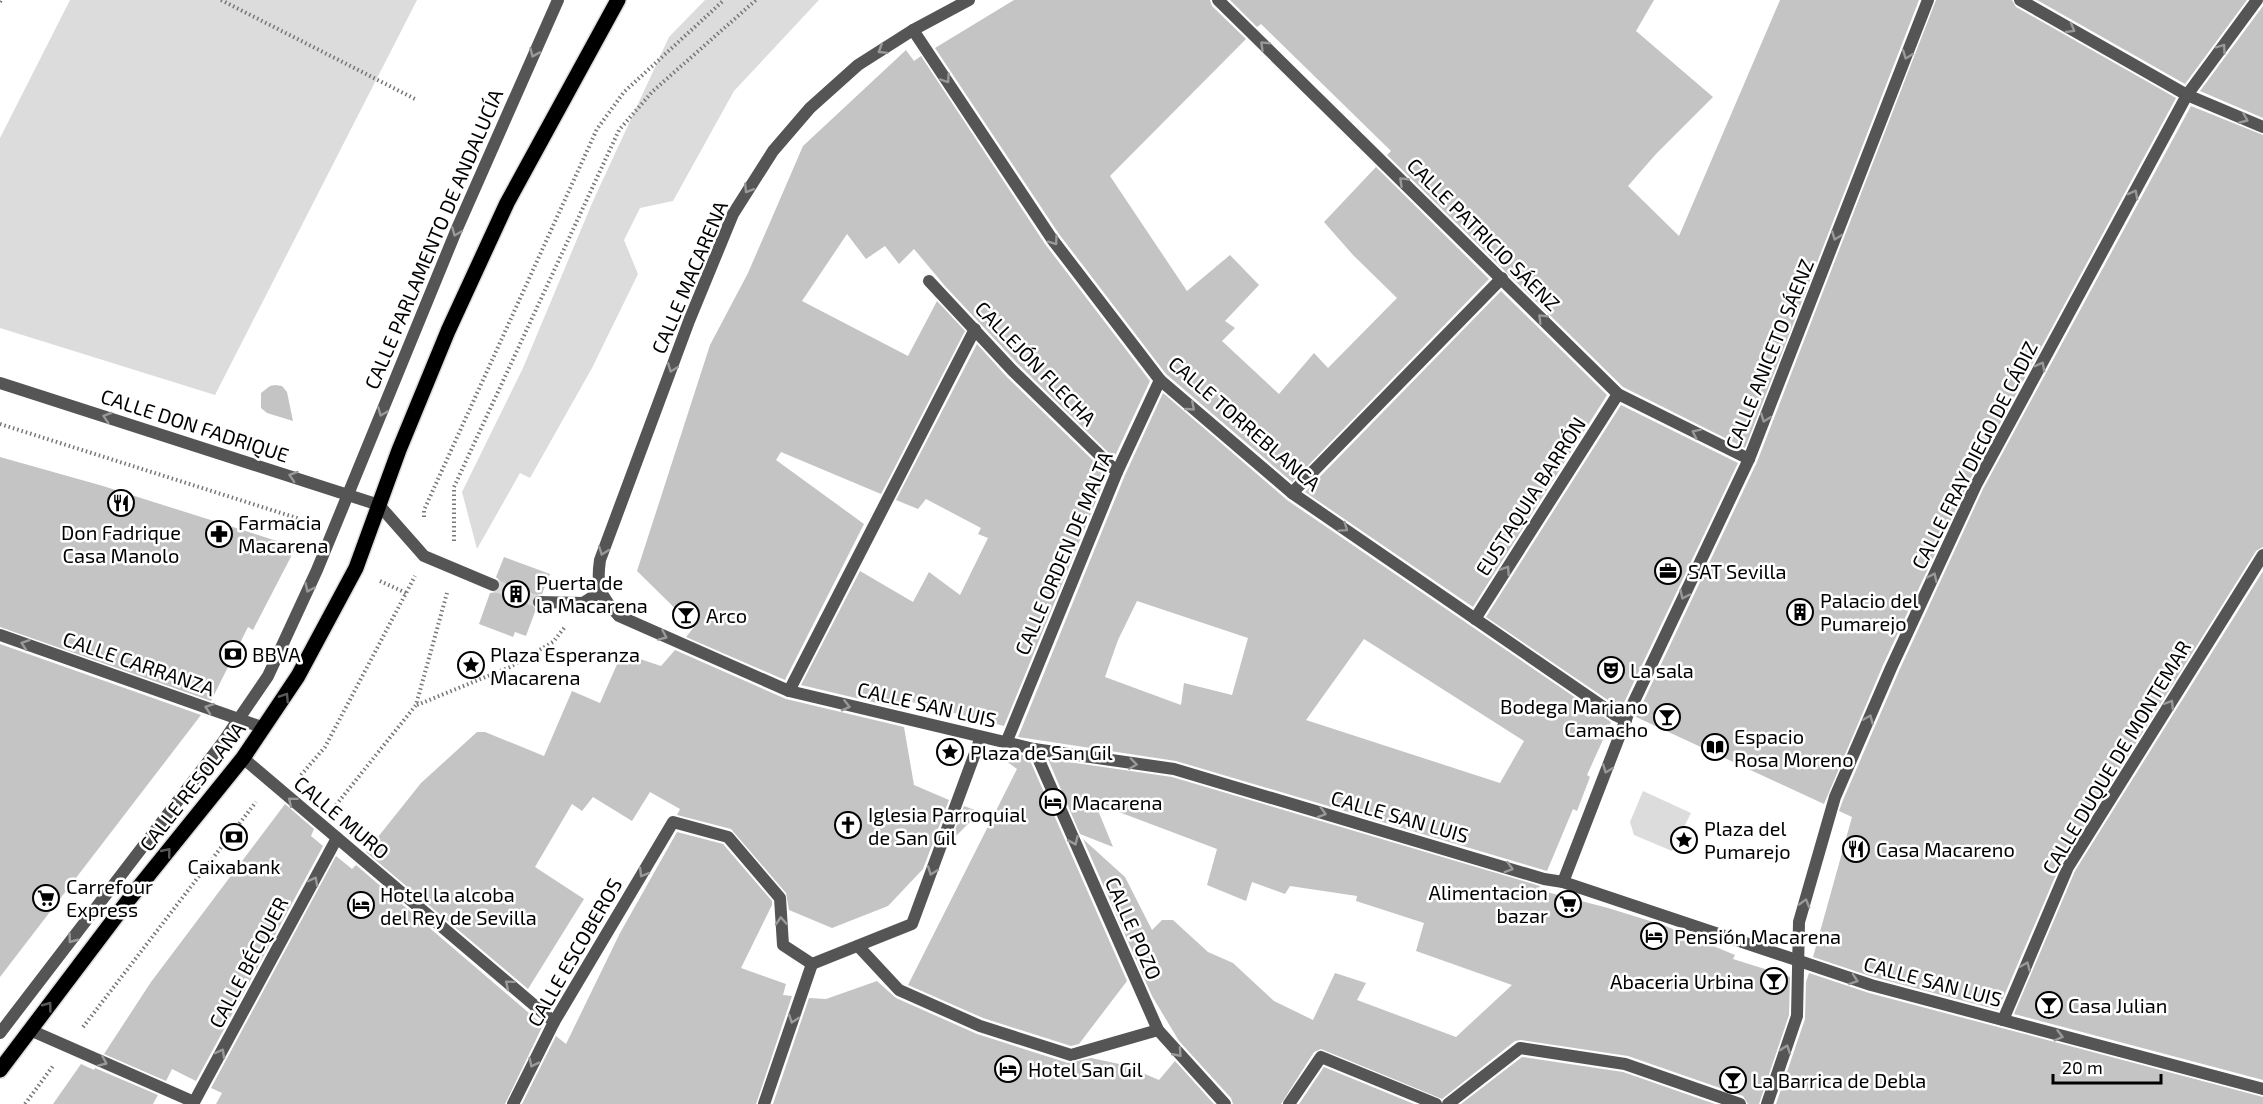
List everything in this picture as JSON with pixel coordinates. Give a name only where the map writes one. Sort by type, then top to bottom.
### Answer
[{"type":"main road","points":[[378,505],[448,331],[507,203],[618,0]]},
{"type":"main road","name":"CALLE RESOLANA","points":[[0,1070],[130,898],[243,758],[264,728],[298,676],[356,568],[378,505]]},
{"type":"street","name":"CALLE PARLAMENTO DE ANDALUCÍA","points":[[348,495],[456,231],[558,0]]},
{"type":"street","name":"CALLE MACARENA","points":[[600,592],[598,577],[600,560],[689,321],[733,214],[773,151],[810,108],[858,65],[913,30],[969,0]]},
{"type":"street","name":"CALLE PATRICIO SÁENZ","points":[[1218,0],[1618,394],[1749,459]]},
{"type":"street","name":"CALLE ANICETO SÁENZ","points":[[1563,882],[1627,717],[1749,459],[1928,0]]},
{"type":"street","points":[[2020,0],[2187,95],[2263,127]]},
{"type":"street","name":"CALLE FRAY DIEGO DE CÁDIZ","points":[[1767,1104],[1797,1016],[1799,922],[1835,797],[1891,668],[1976,485],[2187,95],[2257,0]]},
{"type":"street","name":"CALLE TORREBLANCA","points":[[913,30],[1053,239],[1160,380],[1292,493],[1615,715],[1627,717]]},
{"type":"street","points":[[1292,493],[1502,278]]},
{"type":"street","name":"CALLEJÓN FLECHA","points":[[929,281],[1012,370],[1117,472]]},
{"type":"street","points":[[789,692],[975,329]]},
{"type":"street","name":"CALLE ORDEN DE MALTA","points":[[1006,743],[1117,472],[1160,380]]},
{"type":"street","name":"CALLE DON FADRIQUE","points":[[0,383],[378,505]]},
{"type":"street","name":"EUSTAQUIA BARRÓN","points":[[1475,619],[1618,394]]},
{"type":"street","name":"CALLE RESOLANA","points":[[0,1033],[223,742],[268,675],[318,570],[348,495]]},
{"type":"street","points":[[378,505],[424,556],[493,585]]},
{"type":"street","name":"CALLE DUQUE DE MONTEMAR","points":[[2003,1020],[2068,867],[2263,555]]},
{"type":"street","points":[[539,602],[583,603],[600,592]]},
{"type":"street","name":"CALLE SAN LUIS","points":[[600,592],[619,616],[789,692],[1034,749],[1174,769],[1544,879],[1563,882],[1871,985],[2263,1089]]},
{"type":"street","name":"CALLE CARRANZA","points":[[0,635],[264,728]]},
{"type":"street","points":[[764,1104],[812,964],[912,924],[981,737]]},
{"type":"street","name":"CALLE POZO","points":[[1034,749],[1158,1030],[1225,1104]]},
{"type":"street","name":"CALLE MURO","points":[[243,758],[554,1022]]},
{"type":"street","name":"CALLE ESCOBEROS","points":[[513,1104],[554,1022],[673,822],[728,837],[780,898],[783,945],[812,964]]},
{"type":"street","name":"CALLE BÉCQUER","points":[[194,1103],[337,838]]},
{"type":"street","points":[[858,946],[898,990],[980,1026],[1071,1055],[1158,1030]]},
{"type":"street","points":[[30,1030],[194,1103]]},
{"type":"street","points":[[1448,1104],[1520,1048],[1625,1064],[1740,1104]]},
{"type":"street","points":[[1289,1104],[1321,1057],[1436,1104]]},
{"type":"path","points":[[221,0],[417,100]]},
{"type":"path","points":[[293,779],[300,776],[325,747],[424,556],[424,510],[597,129],[624,92],[724,0]]},
{"type":"path","points":[[320,824],[416,705],[453,568],[454,487],[619,130],[653,91],[756,0]]},
{"type":"path","points":[[0,424],[300,519],[316,535]]},
{"type":"path","points":[[382,582],[406,593]]},
{"type":"path","points":[[416,705],[510,667],[553,642],[583,603]]},
{"type":"path","points":[[87,1022],[260,798]]},
{"type":"path","points":[[25,1104],[56,1063]]},
{"type":"shaded area","points":[[70,0],[417,0],[215,395],[0,328],[0,138]]},
{"type":"shaded area","points":[[705,0],[819,0],[734,91],[673,201],[640,208],[624,240],[638,274],[592,368],[530,478],[520,473],[477,549],[462,492],[523,368],[593,201],[669,37]]},
{"type":"shaded area","points":[[1643,791],[1691,813],[1672,851],[1634,835],[1630,822]]},
{"type":"building","points":[[1014,0],[1210,0],[1212,6],[1246,39],[1110,176],[1187,291],[1230,255],[1259,285],[1225,321],[1235,328],[1222,341],[1279,394],[1314,353],[1328,368],[1397,298],[1353,255],[1324,222],[1376,167],[1489,279],[1292,482],[1166,374],[1059,234],[935,48]]},
{"type":"building","points":[[1230,0],[1654,0],[1636,31],[1713,97],[1656,154],[1628,186],[1679,236],[1780,0],[1919,0],[1745,448],[1623,387],[1387,155],[1391,151],[1261,24],[1257,27]]},
{"type":"building","points":[[1936,0],[2012,0],[2016,7],[2176,98],[1969,481],[1883,665],[1824,804],[1636,717],[1757,462]]},
{"type":"building","points":[[2037,0],[2247,0],[2185,84]]},
{"type":"building","points":[[2263,6],[2263,118],[2200,91]]},
{"type":"building","points":[[906,50],[914,61],[921,56],[1045,244],[1150,381],[1114,458],[1018,364],[945,286],[914,249],[899,264],[885,246],[866,259],[847,234],[802,301],[908,356],[937,301],[965,331],[881,494],[781,452],[776,460],[864,524],[785,680],[686,637],[694,627],[637,571],[710,345],[748,273],[803,146]]},
{"type":"building","points":[[2191,106],[2263,135],[2263,547],[2256,551],[2061,863],[1998,1010],[1873,977],[1813,957],[1852,817],[1839,811],[1899,671],[1983,489]]},
{"type":"building","points":[[1501,291],[1607,395],[1473,607],[1305,492]]},
{"type":"building","points":[[977,344],[1006,376],[1107,474],[1004,726],[900,699],[902,709],[801,685],[860,571],[913,602],[929,572],[960,595],[988,538],[978,534],[981,528],[926,499],[918,509],[896,500]]},
{"type":"building","points":[[275,385],[282,386],[287,392],[293,421],[267,413],[261,408],[261,393]]},
{"type":"building","points":[[1163,393],[1287,500],[1611,722],[1587,775],[1590,777],[1577,811],[1573,809],[1547,871],[1176,761],[1018,737],[1125,475]],"holes":[[[1137,601],[1248,638],[1232,695],[1184,683],[1181,705],[1105,677],[1118,640]],[[1364,639],[1524,741],[1500,783],[1306,720]]]},
{"type":"building","points":[[1621,405],[1738,463],[1621,709],[1486,617]]},
{"type":"building","points":[[0,457],[103,486],[296,547],[253,630],[248,627],[211,701],[0,627]]},
{"type":"building","name":"Puerta de la Macarena","points":[[504,557],[550,574],[542,594],[532,598],[532,605],[536,609],[526,636],[515,632],[513,637],[479,624],[490,593],[497,592],[501,588],[500,581],[496,577]]},
{"type":"building","points":[[2263,571],[2263,1080],[2014,1014],[2075,871]]},
{"type":"building","points":[[0,644],[201,715],[0,977]]},
{"type":"building","points":[[675,650],[786,699],[904,727],[914,785],[949,800],[923,869],[888,906],[832,928],[789,910],[786,893],[731,829],[677,815],[680,809],[650,792],[632,821],[593,797],[582,811],[572,804],[535,867],[584,899],[528,989],[366,852],[421,783],[477,732],[485,732],[544,756],[572,691],[600,703],[622,653],[661,666]]},
{"type":"building","points":[[1005,751],[1028,756],[1127,981],[1079,1044],[1071,1046],[983,1018],[908,985],[1017,769],[1002,758]]},
{"type":"building","points":[[1048,759],[1172,777],[1540,886],[1539,890],[1663,925],[1735,955],[1733,959],[1790,977],[1789,1015],[1759,1104],[1748,1104],[1743,1096],[1628,1056],[1521,1040],[1515,1041],[1442,1099],[1321,1049],[1314,1052],[1281,1104],[1233,1104],[1231,1098],[1179,1041],[1152,996],[1083,839],[1125,877],[1152,930],[1162,920],[1173,920],[1208,952],[1233,963],[1274,1001],[1313,1020],[1335,973],[1366,983],[1357,1000],[1456,1037],[1512,985],[1416,951],[1424,923],[1356,901],[1357,896],[1290,886],[1285,894],[1252,882],[1246,901],[1207,885],[1217,849],[1095,803],[1113,847],[1080,834]]},
{"type":"building","points":[[285,804],[314,829],[311,836],[323,846],[196,1081],[172,1069],[166,1081],[104,1054],[151,982]]},
{"type":"building","points":[[964,806],[980,812],[951,841]]},
{"type":"building","points":[[677,832],[723,844],[772,901],[741,968],[786,984],[783,995],[792,996],[756,1104],[522,1104],[556,1036],[566,1044],[620,933]]},
{"type":"building","points":[[336,856],[352,869],[356,865],[543,1025],[505,1104],[216,1104],[222,1093],[211,1088]]},
{"type":"building","points":[[1809,973],[1869,993],[2263,1097],[2263,1104],[1776,1104],[1805,1019],[1806,982]]},
{"type":"building","points":[[877,981],[896,998],[977,1034],[1068,1063],[1091,1058],[1124,1065],[1159,1080],[1175,1061],[1214,1104],[773,1104],[809,998],[826,999]]},
{"type":"building","points":[[1522,1057],[1623,1072],[1715,1104],[1461,1104]]},
{"type":"building","points":[[81,1064],[158,1095],[153,1104],[53,1104]]},
{"type":"building","points":[[1324,1067],[1414,1104],[1299,1104]]},
{"type":"tunnel","points":[[493,585],[539,602]]},
{"type":"place","name":"Don Fadrique Casa Manolo","points":[[121,503]]},
{"type":"place","name":"Farmacia Macarena","points":[[219,534]]},
{"type":"place","name":"SAT Sevilla","points":[[1668,571]]},
{"type":"place","name":"Puerta de la Macarena","points":[[516,594]]},
{"type":"place","name":"Palacio del Pumarejo","points":[[1800,612]]},
{"type":"place","name":"Arco","points":[[686,615]]},
{"type":"place","name":"BBVA","points":[[233,654]]},
{"type":"place","name":"Plaza Esperanza Macarena","points":[[471,665]]},
{"type":"place","name":"La sala","points":[[1611,670]]},
{"type":"place","name":"Bodega Mariano Camacho","points":[[1667,717]]},
{"type":"place","name":"Espacio Rosa Moreno","points":[[1715,747]]},
{"type":"place","name":"Plaza de San Gil","points":[[950,752]]},
{"type":"place","name":"Macarena","points":[[1053,802]]},
{"type":"place","name":"Iglesia Parroquial de San Gil","points":[[848,825]]},
{"type":"place","name":"Caixabank","points":[[234,837]]},
{"type":"place","name":"Plaza del Pumarejo","points":[[1684,840]]},
{"type":"place","name":"Casa Macareno","points":[[1856,849]]},
{"type":"place","name":"Carrefour Express","points":[[46,898]]},
{"type":"place","name":"Alimentacion bazar","points":[[1568,904]]},
{"type":"place","name":"Hotel la alcoba del Rey de Sevilla","points":[[361,905]]},
{"type":"place","name":"Pensión Macarena","points":[[1654,936]]},
{"type":"place","name":"Abaceria Urbina","points":[[1774,981]]},
{"type":"place","name":"Casa Julian","points":[[2049,1005]]},
{"type":"place","name":"Hotel San Gil","points":[[1008,1069]]},
{"type":"place","name":"La Barrica de Debla","points":[[1733,1080]]}]
